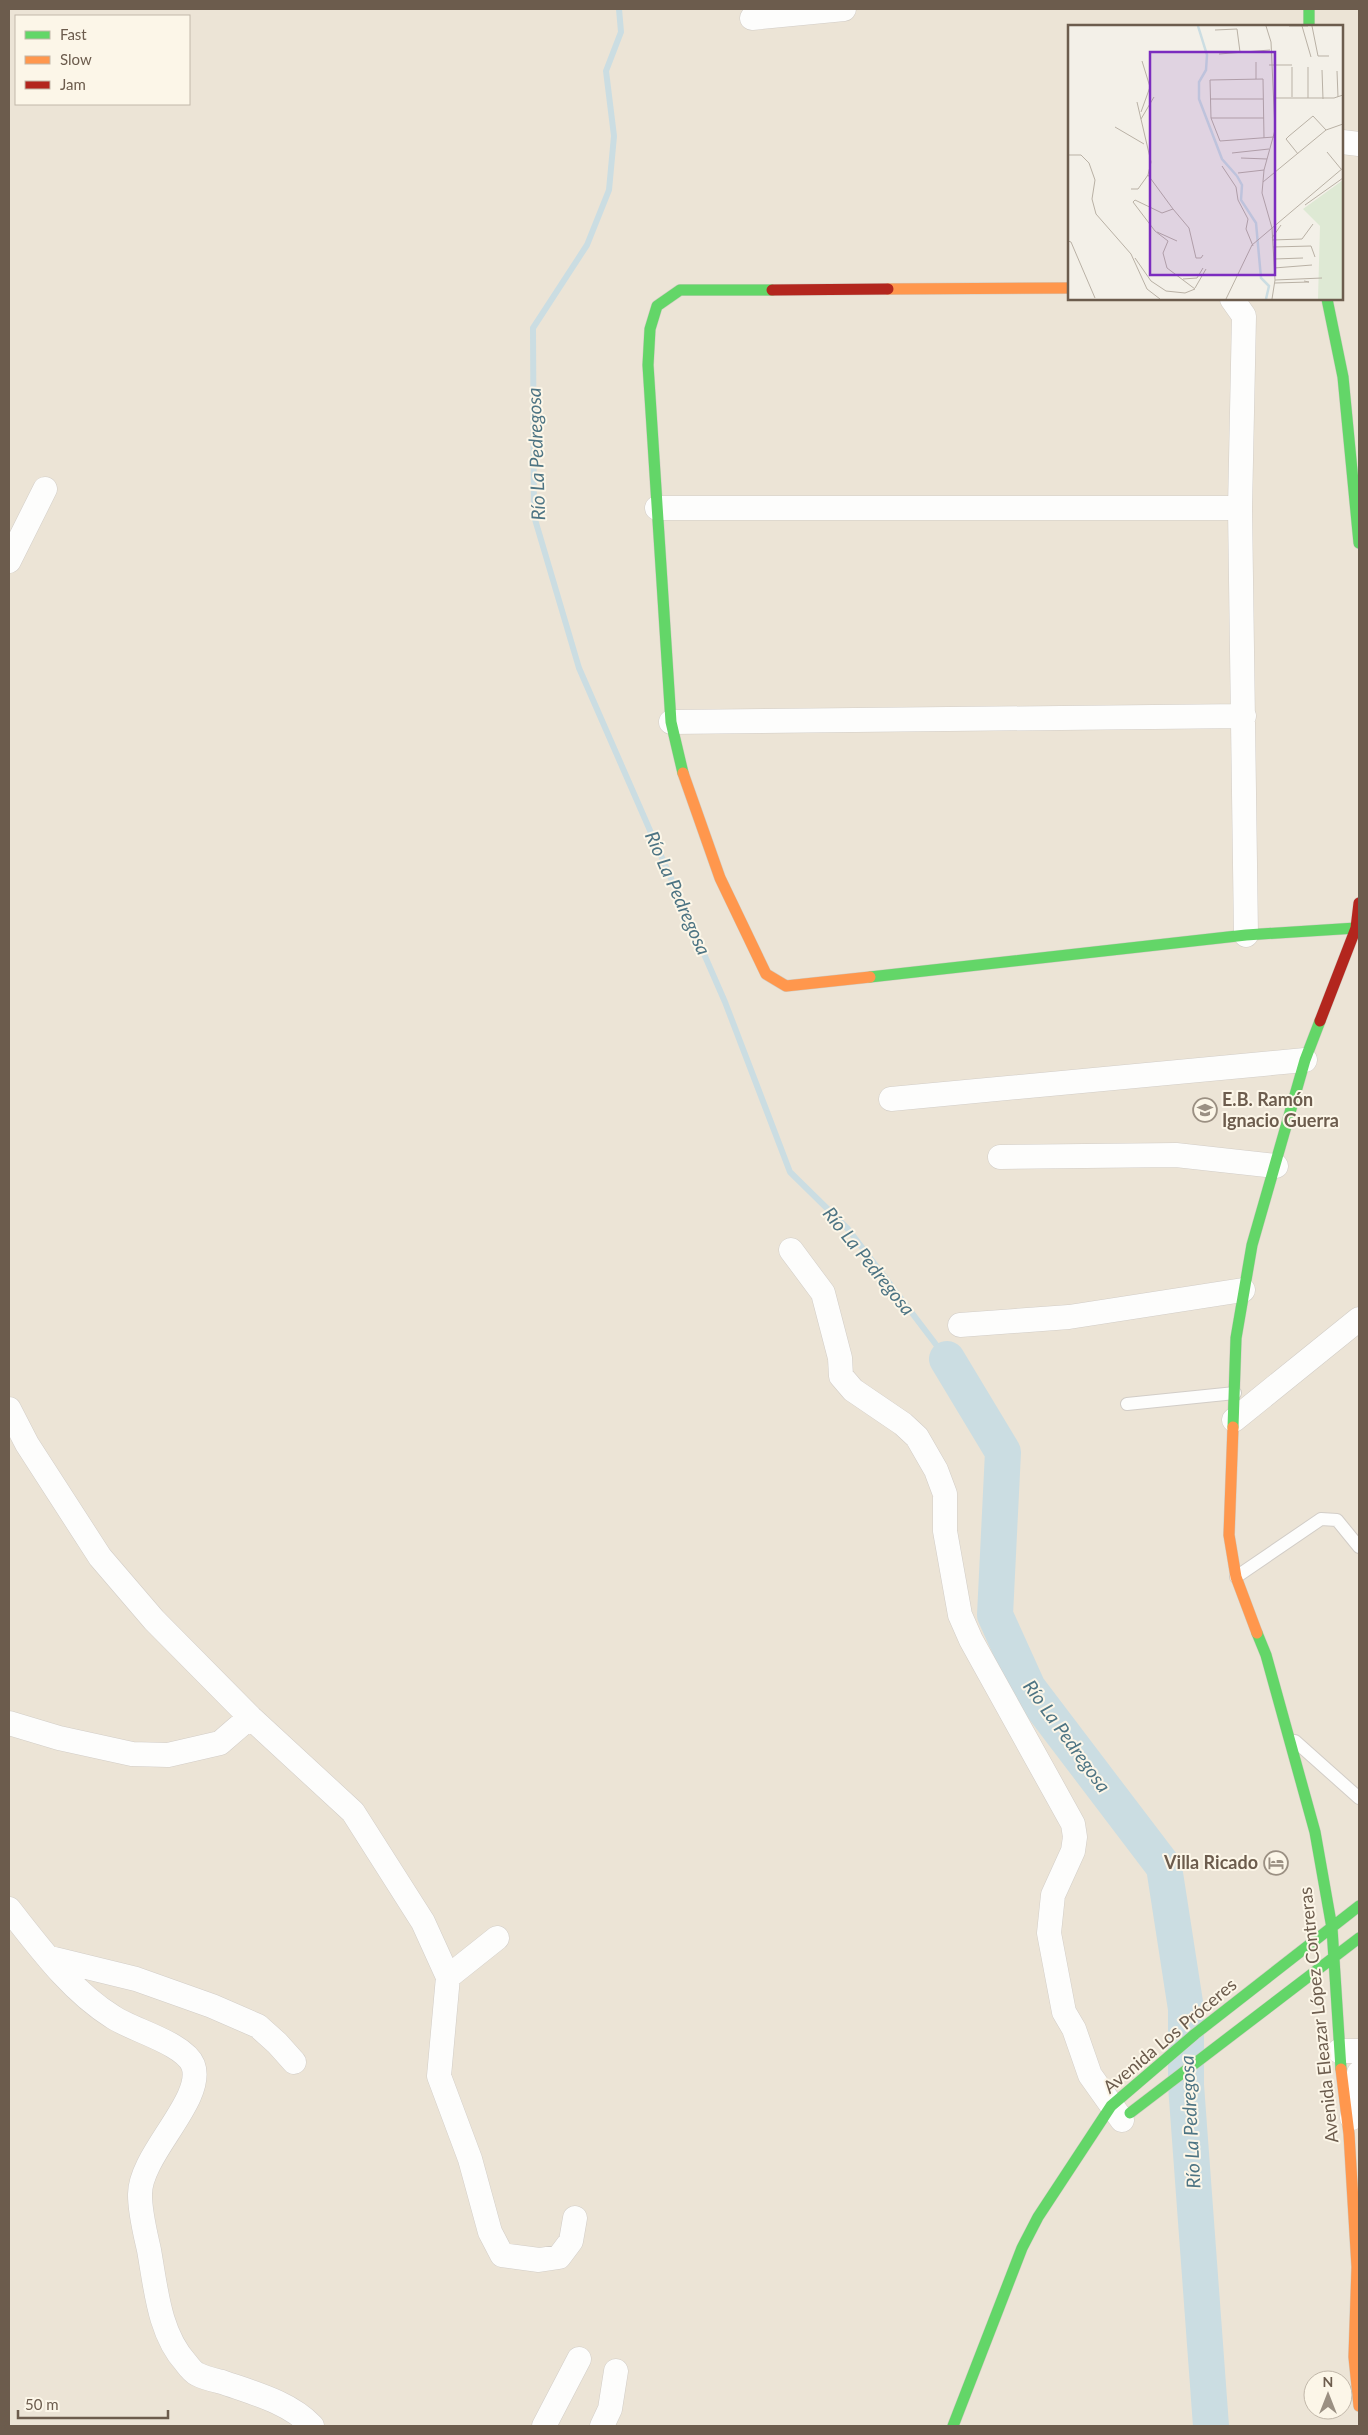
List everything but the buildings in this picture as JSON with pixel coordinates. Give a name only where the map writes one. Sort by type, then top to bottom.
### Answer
[{"type":"street","points":[[752,18],[844,9]]},
{"type":"street","points":[[1309,9],[1309,25]]},
{"type":"street","points":[[1343,142],[1359,144]]},
{"type":"street","points":[[1068,288],[680,290],[658,306],[650,329],[648,365],[671,722],[683,775],[720,878],[766,974],[786,986],[1246,935],[1356,928]]},
{"type":"street","points":[[1233,300],[1244,316],[1240,508],[1246,935]]},
{"type":"street","points":[[1327,300],[1343,377],[1358,504],[1359,542]]},
{"type":"street","points":[[9,561],[45,489]]},
{"type":"street","points":[[658,508],[1240,508]]},
{"type":"street","points":[[671,722],[1244,716]]},
{"type":"street","name":"Avenida Eleazar López Contreras","points":[[1359,903],[1356,928],[1305,1060],[1252,1245],[1236,1338],[1229,1535],[1236,1577],[1266,1655],[1290,1736],[1315,1832],[1332,1928],[1354,2134],[1358,2267],[1356,2357],[1359,2406]]},
{"type":"street","points":[[891,1099],[1305,1060]]},
{"type":"street","points":[[1000,1157],[1176,1155],[1276,1166]]},
{"type":"street","points":[[791,1250],[823,1292],[840,1358],[841,1376],[853,1390],[903,1424],[917,1437],[936,1470],[945,1494],[945,1531],[960,1614],[971,1640],[1073,1824],[1075,1837],[1073,1851],[1053,1895],[1049,1933],[1064,2012],[1074,2029],[1090,2075],[1116,2118]]},
{"type":"street","points":[[960,1326],[1069,1317],[1243,1290]]},
{"type":"street","points":[[1234,1420],[1359,1319]]},
{"type":"street","points":[[9,1409],[27,1444],[100,1557],[154,1620],[250,1717],[353,1812],[423,1922],[448,1976],[439,2076],[470,2159],[490,2232],[502,2255],[540,2260],[559,2257],[571,2241],[575,2218]]},
{"type":"street","points":[[9,1723],[60,1738],[132,1754],[168,1755],[220,1743],[250,1717]]},
{"type":"street","name":"Avenida Los Próceres","points":[[1038,2217],[1116,2118],[1172,2054],[1359,1906]]},
{"type":"street","points":[[9,1909],[48,1958],[112,2017],[177,2049],[187,2056],[193,2066],[191,2088],[182,2110],[155,2150],[139,2193],[161,2317],[170,2340],[196,2374],[269,2398],[305,2418],[312,2426]]},
{"type":"street","points":[[448,1976],[497,1938]]},
{"type":"street","name":"Avenida Los Próceres","points":[[1116,2118],[1176,2077],[1359,1938]]},
{"type":"street","points":[[48,1958],[136,1979],[212,2006],[258,2026],[294,2062]]},
{"type":"street","points":[[1346,2047],[1347,1985]]},
{"type":"street","points":[[1354,2134],[1359,2074]]},
{"type":"street","points":[[953,2426],[1022,2248],[1038,2217],[1096,2150]]},
{"type":"street","points":[[544,2426],[579,2359]]},
{"type":"street","points":[[602,2426],[610,2409],[616,2371]]},
{"type":"lane","points":[[1128,1404],[1234,1393]]},
{"type":"lane","points":[[1236,1577],[1321,1519],[1337,1520],[1359,1547]]},
{"type":"lane","points":[[1290,1736],[1359,1798]]},
{"type":"shaded area","points":[[9,9],[1359,9],[1359,2426],[9,2426]]},
{"type":"waterway","name":"Río La Pedregosa","points":[[619,9],[621,32],[606,71],[614,136],[609,190],[587,245],[533,328],[534,516],[579,668],[725,1002],[790,1172],[848,1229],[947,1359]]},
{"type":"waterway","name":"Río La Pedregosa","points":[[947,1359],[1003,1452],[995,1615],[1028,1688],[1164,1867],[1186,2009],[1186,2085],[1211,2426]]},
{"type":"traffic: fast","points":[[1309,9],[1309,25]]},
{"type":"traffic: fast","points":[[683,773],[671,722],[648,365],[650,329],[657,306],[680,290],[772,290]]},
{"type":"traffic: fast","points":[[1327,300],[1343,377],[1359,543]]},
{"type":"traffic: fast","points":[[870,977],[1246,935],[1356,928]]},
{"type":"traffic: fast","points":[[1233,1427],[1236,1338],[1252,1245],[1305,1060],[1320,1021]]},
{"type":"traffic: fast","points":[[1257,1633],[1266,1655],[1315,1832],[1332,1928],[1341,2069]]},
{"type":"traffic: fast","points":[[953,2426],[1022,2248],[1038,2217],[1111,2106],[1195,2034],[1359,1906]]},
{"type":"traffic: fast","points":[[1130,2113],[1359,1938]]},
{"type":"traffic: slow","points":[[888,289],[1068,288]]},
{"type":"traffic: slow","points":[[683,773],[720,878],[766,974],[786,986],[870,977]]},
{"type":"traffic: slow","points":[[1233,1427],[1229,1535],[1236,1577],[1257,1633]]},
{"type":"traffic: slow","points":[[1341,2069],[1349,2134],[1357,2267],[1354,2357],[1359,2406]]},
{"type":"traffic: jam","points":[[772,290],[888,289]]},
{"type":"traffic: jam","points":[[1320,1021],[1356,928],[1359,903]]},
{"type":"place","name":"E.B. Ramón Ignacio Guerra","points":[[1205,1110]]},
{"type":"place","name":"Villa Ricado","points":[[1276,1863]]}]
